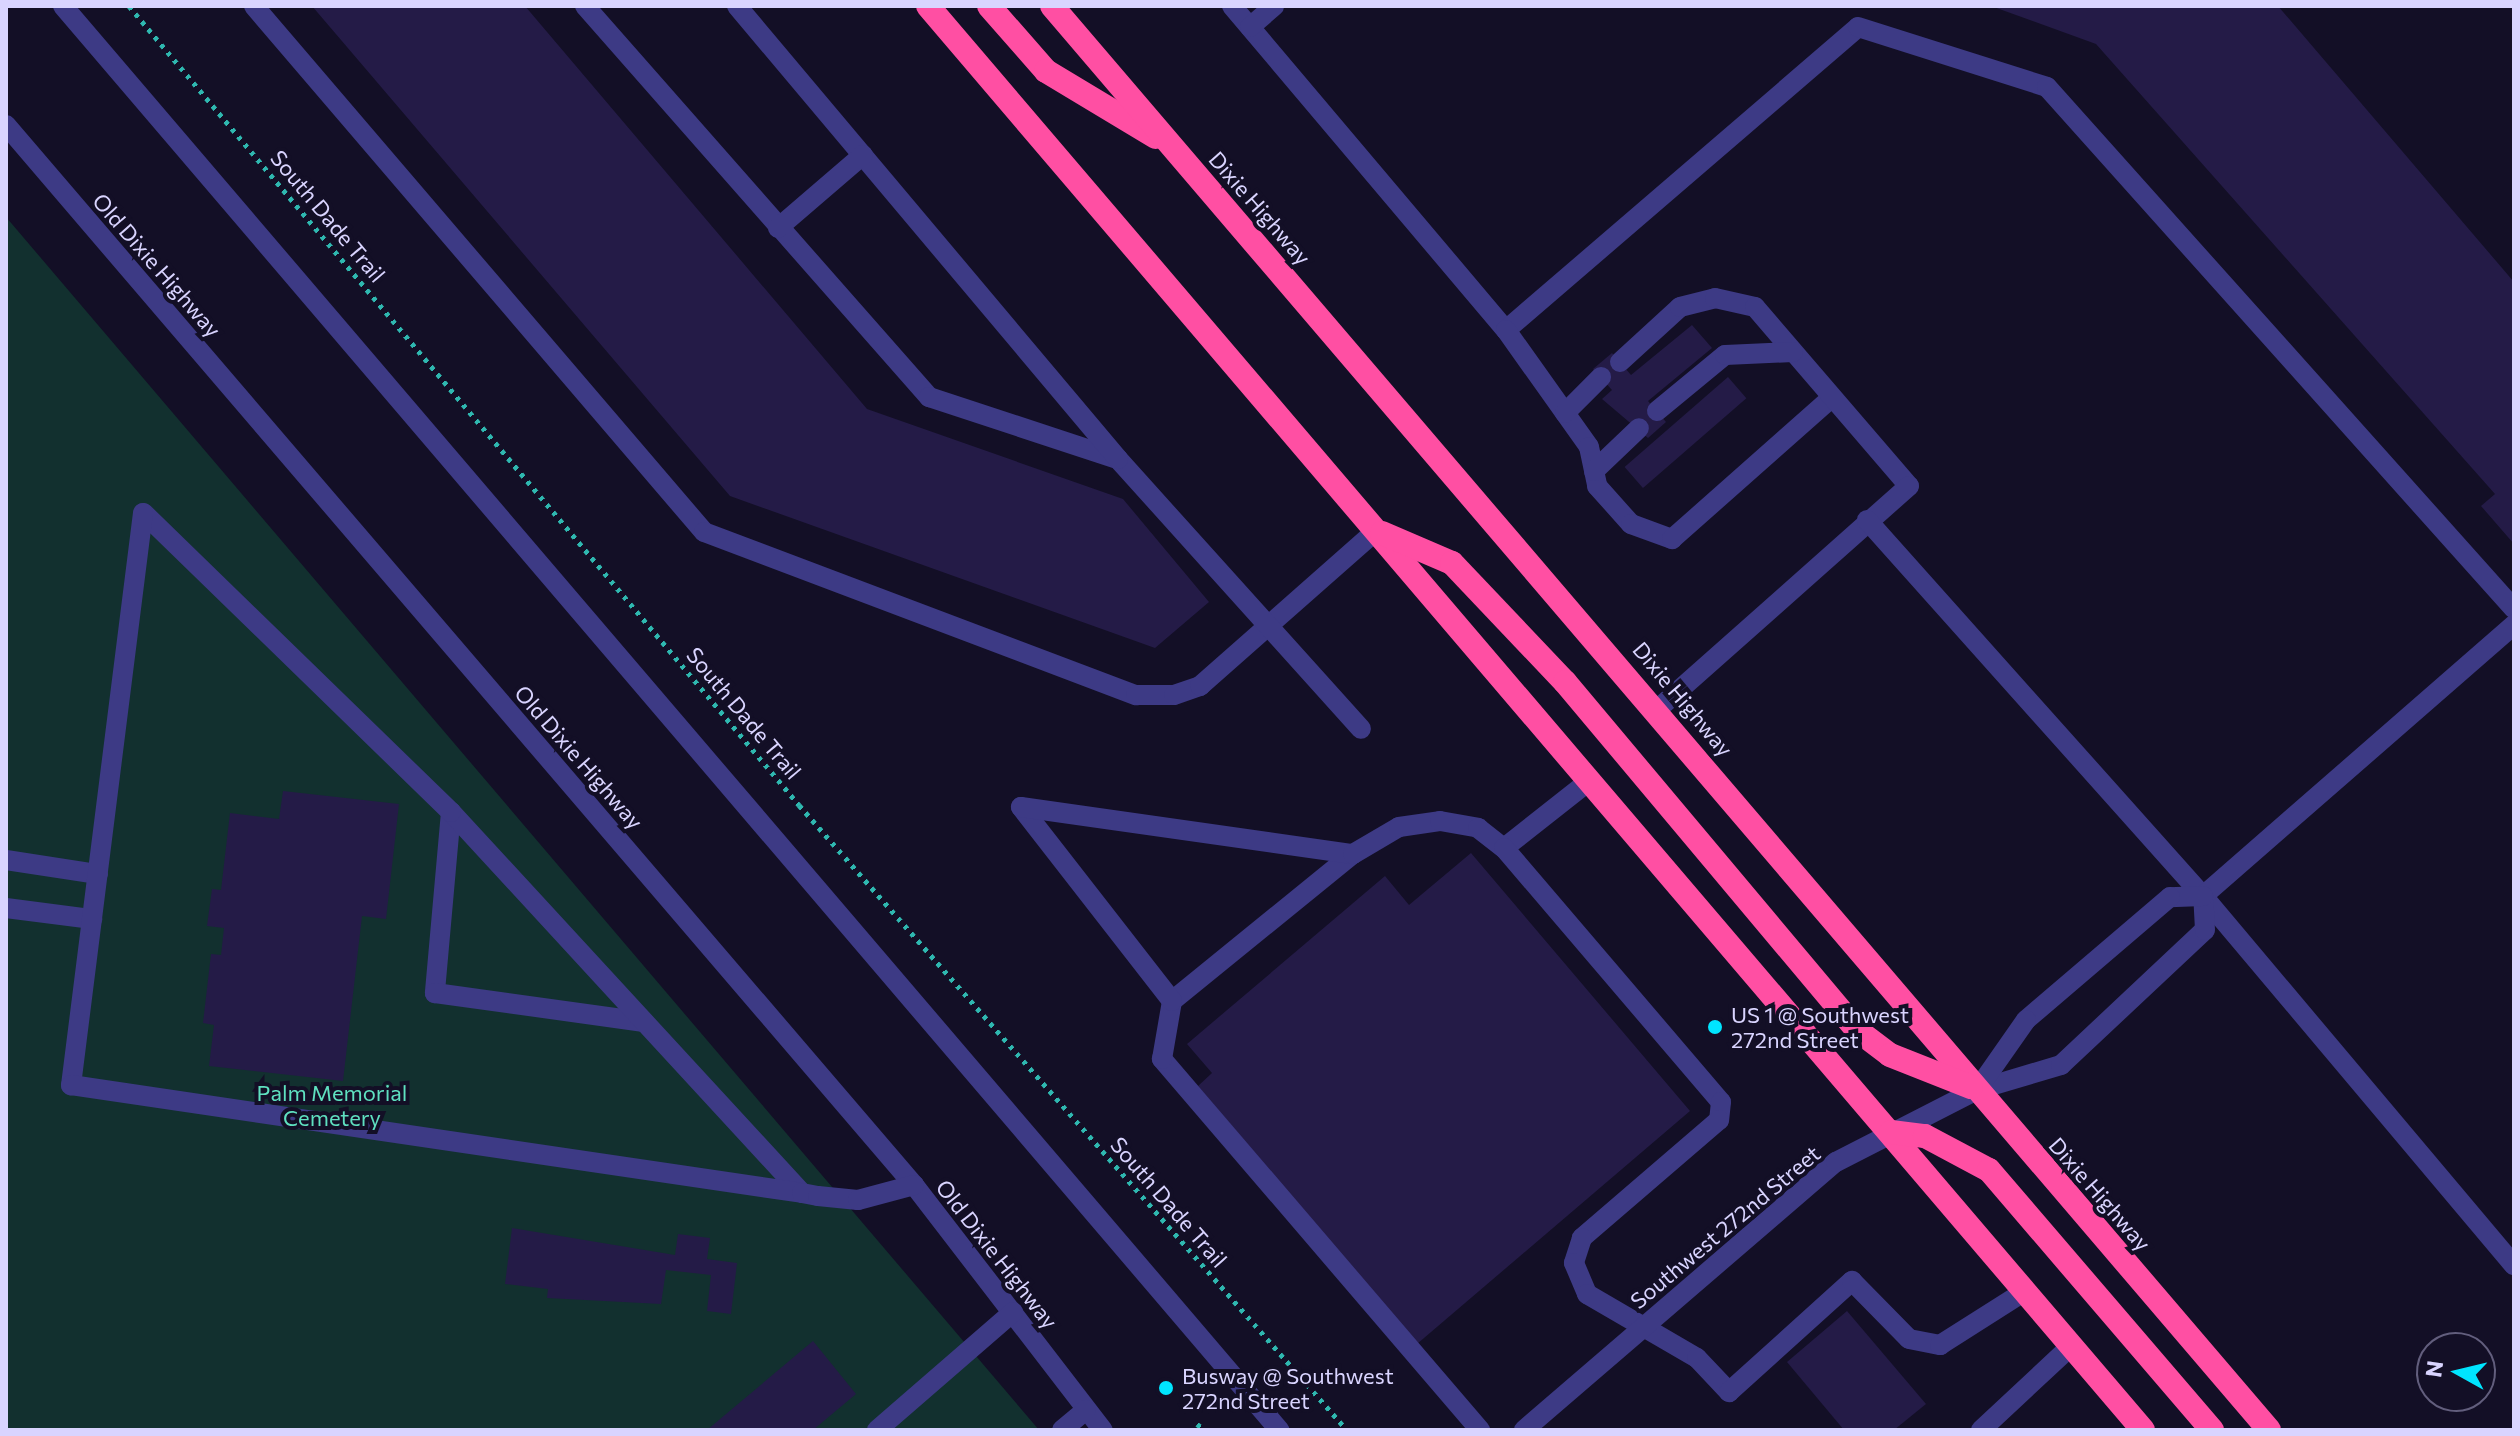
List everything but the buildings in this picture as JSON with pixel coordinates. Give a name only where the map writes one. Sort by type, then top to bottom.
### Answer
[{"type":"highway","points":[[928,6],[2143,1430]]},
{"type":"highway","points":[[989,6],[1046,71],[1172,146]]},
{"type":"highway","name":"Dixie Highway","points":[[1052,6],[1658,709],[1977,1090],[2269,1430]]},
{"type":"highway","points":[[1376,531],[1452,563],[1565,682],[1857,1030],[1890,1055],[1977,1090]]},
{"type":"highway","points":[[1891,1132],[1925,1136],[1989,1170],[2212,1430]]},
{"type":"street","points":[[63,6],[1279,1430]]},
{"type":"street","points":[[254,6],[704,532],[1136,695],[1200,686],[1376,531]]},
{"type":"street","points":[[585,6],[929,397],[1118,459]]},
{"type":"street","points":[[737,6],[1118,459],[1270,624],[1361,729]]},
{"type":"street","points":[[1232,6],[1506,330],[1589,447],[1597,486],[1631,524],[1672,539],[1829,400]]},
{"type":"street","points":[[1250,27],[1274,6]]},
{"type":"street","points":[[1506,330],[1858,27],[2047,87],[2514,609]]},
{"type":"street","name":"Old Dixie Highway","points":[[6,126],[914,1185],[1103,1430]]},
{"type":"street","points":[[778,228],[863,155]]},
{"type":"street","points":[[1620,362],[1680,307],[1715,298],[1755,307],[1829,400],[1909,486],[1867,520],[1658,709]]},
{"type":"street","points":[[1657,411],[1725,355],[1793,352]]},
{"type":"street","points":[[1565,413],[1601,377]]},
{"type":"street","points":[[1594,471],[1639,428]]},
{"type":"street","points":[[802,1193],[451,812],[143,513],[71,1085],[802,1193],[858,1200],[914,1185]]},
{"type":"street","points":[[1867,520],[2203,896],[2514,1265]]},
{"type":"street","points":[[1977,1090],[2038,1010],[2170,897],[2203,896],[2514,625]]},
{"type":"street","points":[[1504,848],[1589,781]]},
{"type":"street","points":[[1172,1001],[1021,807],[1353,854]]},
{"type":"street","points":[[451,812],[435,993],[644,1022]]},
{"type":"street","points":[[1480,1430],[1162,1059],[1172,1001],[1353,854],[1399,827],[1440,821],[1478,828],[1504,848],[1721,1102],[1714,1124],[1582,1238],[1574,1254],[1587,1294],[1697,1358],[1729,1392],[1852,1281],[1909,1339],[1940,1345],[2025,1291]]},
{"type":"street","points":[[6,860],[98,874]]},
{"type":"street","name":"Southwest 272nd Street","points":[[1524,1430],[1836,1162],[1977,1090],[2061,1065],[2205,930],[2203,896]]},
{"type":"street","points":[[6,908],[92,919]]},
{"type":"street","points":[[877,1430],[1013,1312]]},
{"type":"street","points":[[1981,1430],[2071,1346]]},
{"type":"street","points":[[1062,1430],[1086,1410]]},
{"type":"path","name":"South Dade Trail","points":[[129,6],[799,805],[1347,1430]]},
{"type":"path","points":[[1197,1424],[1205,1430]]},
{"type":"green space","name":"Palm Memorial Cemetery","points":[[6,217],[1039,1430],[6,1430]]},
{"type":"place","name":"US 1 @ Southwest 272nd Street","points":[[1715,1027]]},
{"type":"place","name":"Busway @ Southwest 272nd Street","points":[[1166,1388]]}]
